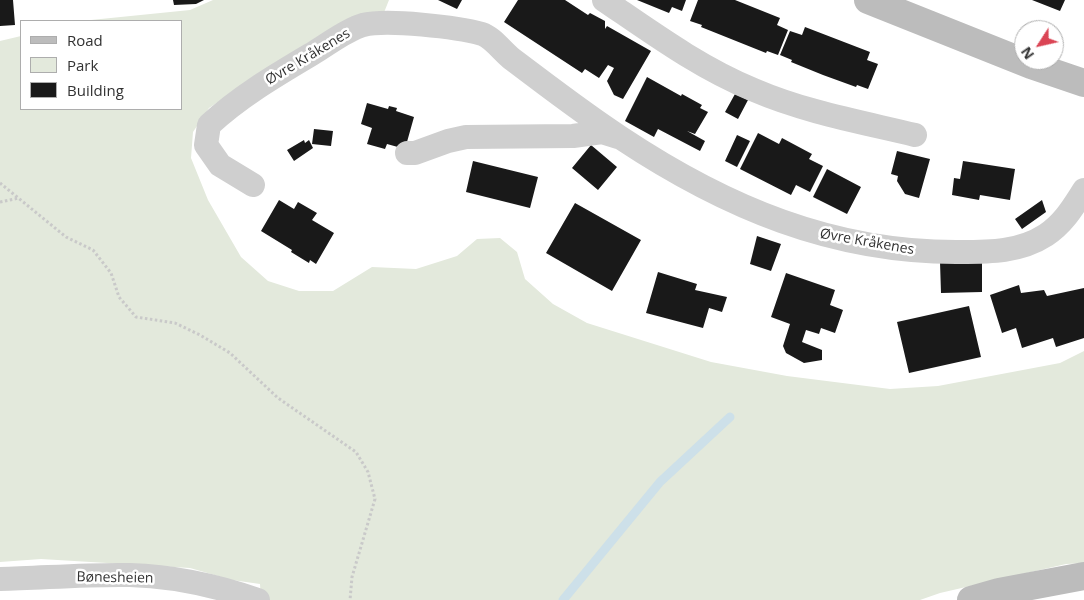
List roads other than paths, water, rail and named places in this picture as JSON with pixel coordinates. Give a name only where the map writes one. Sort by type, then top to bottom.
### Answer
[{"type":"main road","points":[[868,0],[1031,65],[1084,83]]},
{"type":"main road","points":[[971,600],[999,592],[1084,576]]},
{"type":"street","points":[[604,0],[660,38],[755,91],[822,114],[915,135]]},
{"type":"street","name":"Øvre Kråkenes","points":[[253,185],[220,165],[206,146],[209,125],[265,82],[325,45],[363,26],[380,23],[465,31],[487,36],[505,53],[618,136],[700,186],[742,207],[807,231],[865,244],[929,252],[986,252],[1022,247],[1046,235],[1068,216],[1084,190]]},
{"type":"street","name":"Øvre Kråkenes","points":[[407,153],[415,153],[448,141],[466,137],[573,136],[602,132],[618,136]]},
{"type":"street","name":"Bønesheien","points":[[0,579],[132,575],[206,585],[258,600]]},
{"type":"waterway","points":[[563,600],[660,482],[730,417]]}]
